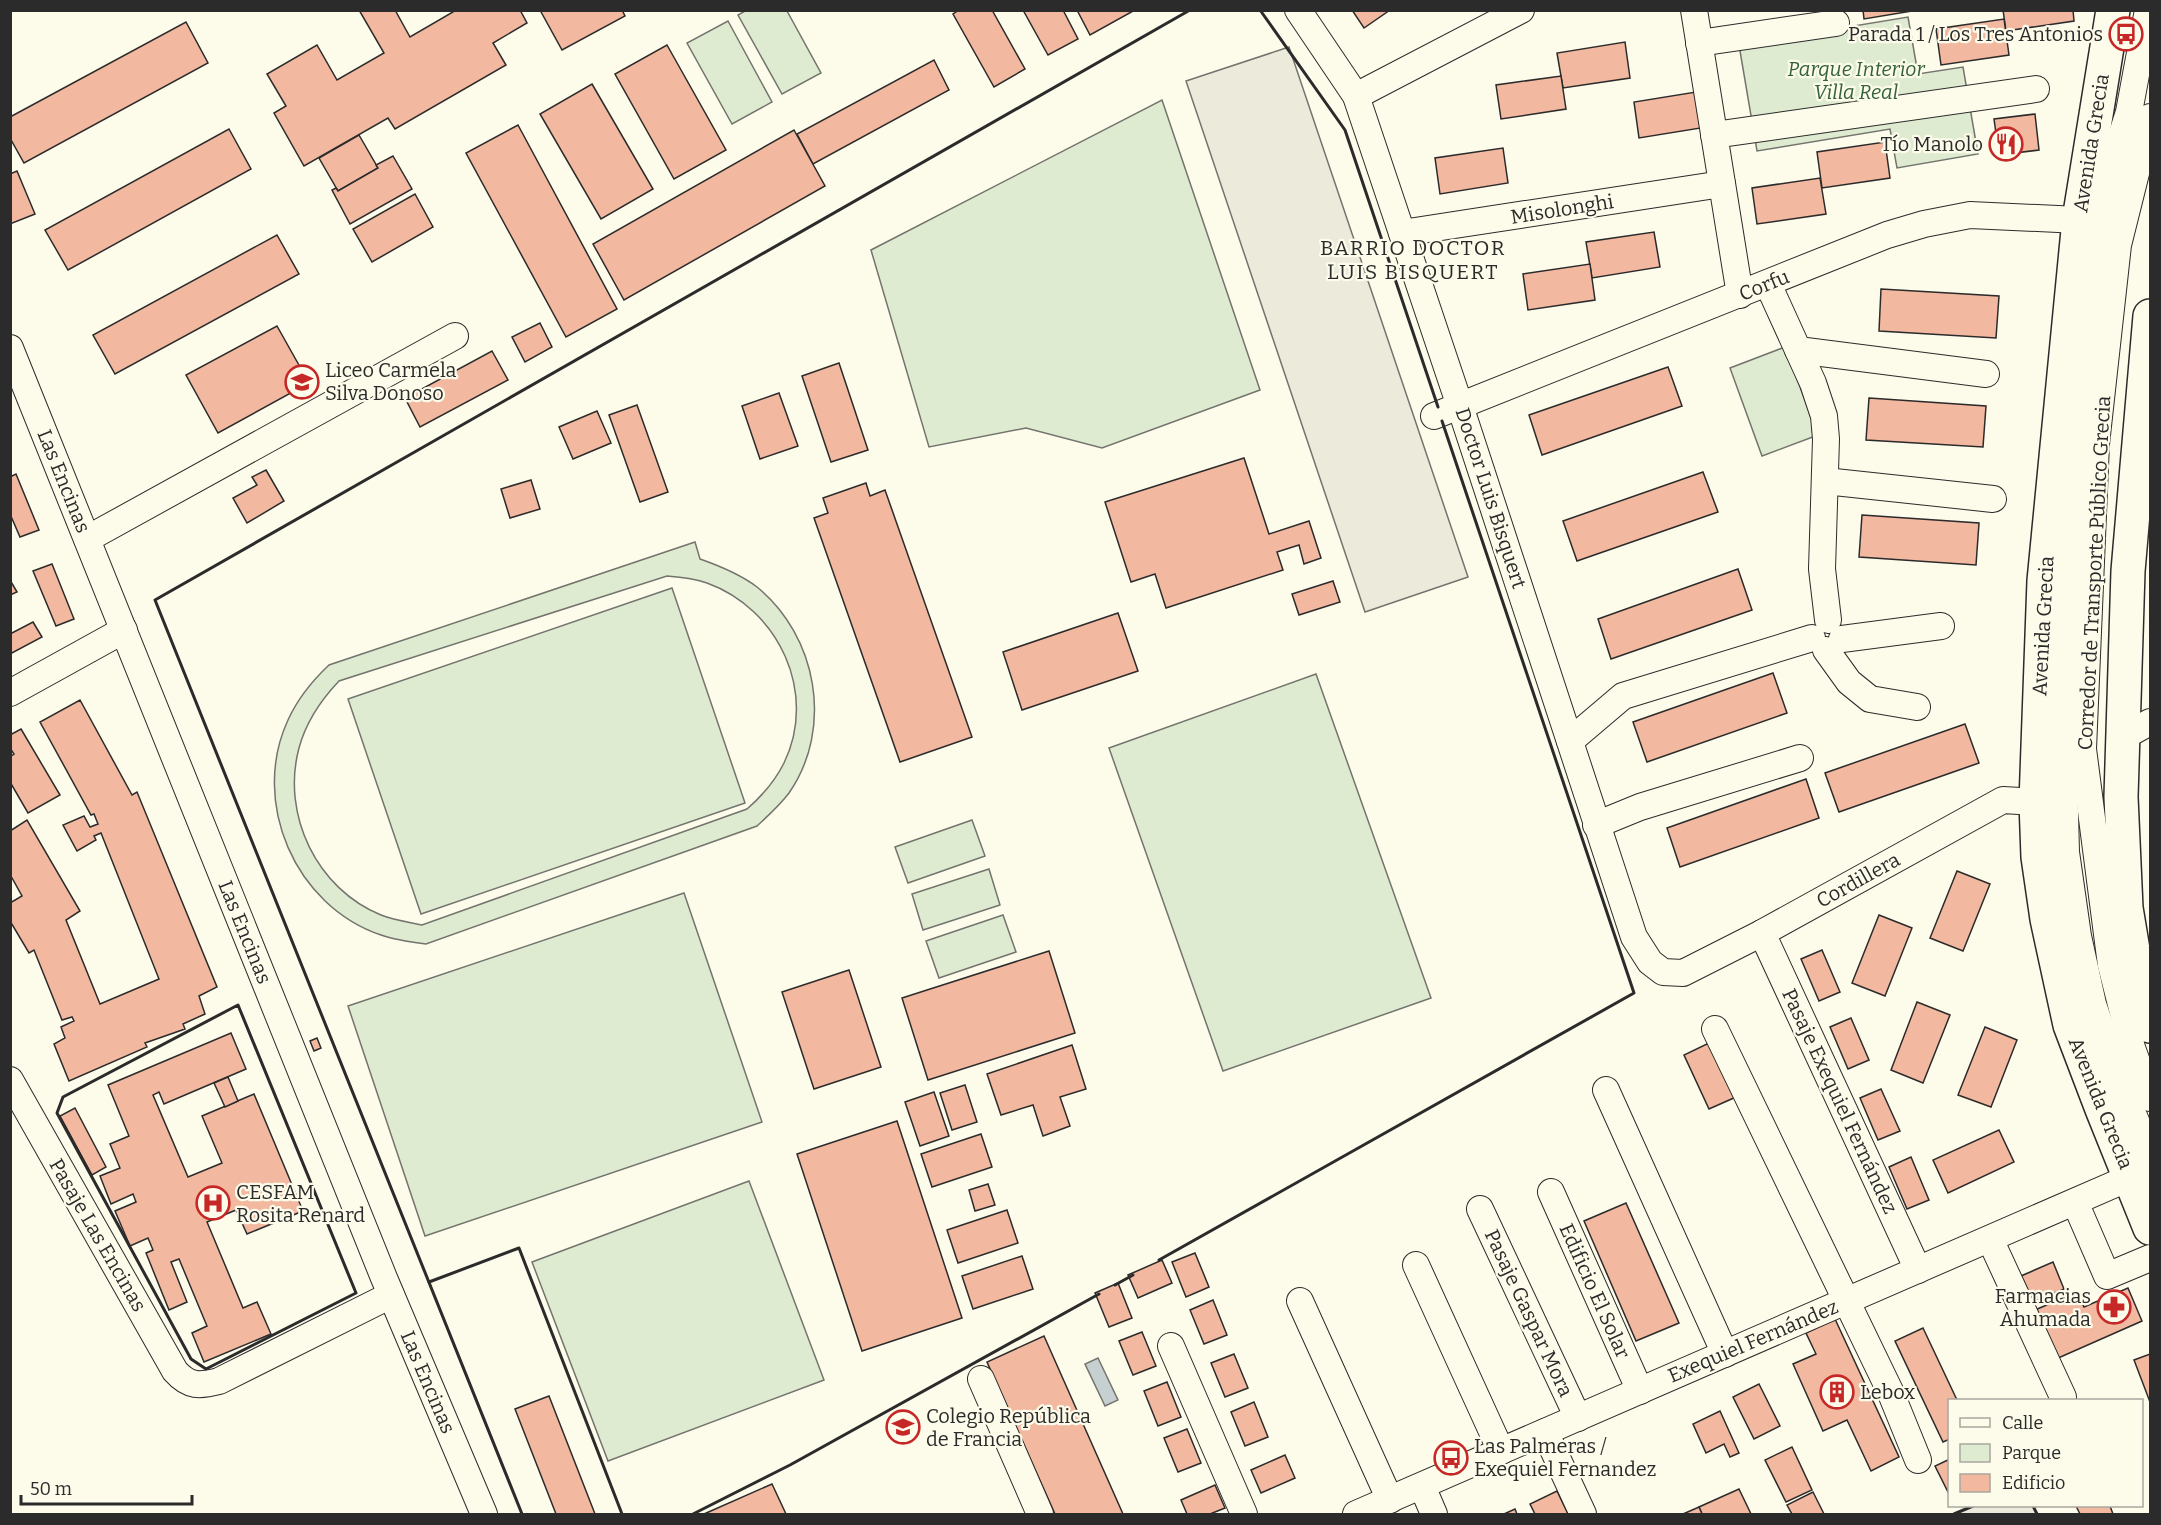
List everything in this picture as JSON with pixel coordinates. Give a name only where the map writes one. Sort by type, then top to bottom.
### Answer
[{"type":"main road","name":"Avenida Grecia","points":[[2113,10],[2079,219],[2044,581],[2036,802],[2038,857],[2047,920],[2070,1025],[2102,1109],[2144,1167],[2151,1227]]},
{"type":"main road","points":[[2151,316],[2128,571],[2137,730],[2121,797],[2126,908],[2137,971],[2151,1026]]},
{"type":"street","name":"Doctor Luis Bisquert","points":[[1298,10],[1356,96],[1634,938],[1650,962],[1663,972],[1683,973]]},
{"type":"street","points":[[1694,10],[1740,295]]},
{"type":"street","name":"Corredor de Transporte Público Grecia","points":[[2144,1167],[2090,992],[2078,936],[2066,852],[2064,772],[2068,573],[2089,319],[2104,211],[2116,153],[2130,112],[2148,10]]},
{"type":"street","points":[[1356,96],[1520,11]]},
{"type":"street","points":[[1699,43],[1836,23]]},
{"type":"street","points":[[1714,135],[2036,89]]},
{"type":"street","name":"Corredor de Transporte Público Grecia","points":[[2151,117],[2118,245],[2096,444],[2083,749],[2111,965],[2132,1048],[2151,1098]]},
{"type":"street","name":"Misolonghi","points":[[1402,233],[1722,184]]},
{"type":"street","name":"Corfu","points":[[1434,416],[1887,235],[1924,224],[1970,215],[2079,219]]},
{"type":"street","points":[[1768,284],[1798,350],[1824,417],[1826,439],[1822,569],[1827,637],[1850,682],[1870,699],[1917,707]]},
{"type":"street","points":[[87,539],[455,336]]},
{"type":"street","name":"Las Encinas","points":[[10,348],[391,1295],[484,1515]]},
{"type":"street","points":[[1798,350],[1986,374]]},
{"type":"street","points":[[1825,481],[1993,499]]},
{"type":"street","points":[[1570,741],[1623,696],[1827,637],[1941,626]]},
{"type":"street","points":[[10,693],[124,630]]},
{"type":"street","points":[[1596,825],[1640,807],[1800,758]]},
{"type":"street","name":"Cordillera","points":[[1683,973],[1762,933],[2003,800],[2036,802]]},
{"type":"street","name":"Pasaje Exequiel Fernández","points":[[1762,933],[1918,1270]]},
{"type":"street","points":[[1715,1029],[1890,1391],[1918,1460]]},
{"type":"street","name":"Pasaje Las Encinas","points":[[10,1080],[175,1371],[192,1385],[202,1386],[219,1381],[391,1295]]},
{"type":"street","points":[[1606,1090],[1725,1354]]},
{"type":"street","name":"Exequiel Fernández","points":[[1356,1515],[2075,1202],[2144,1167]]},
{"type":"street","name":"Edificio El Solar","points":[[1551,1192],[1640,1390]]},
{"type":"street","points":[[2075,1202],[2107,1276],[2151,1258]]},
{"type":"street","name":"Pasaje Gaspar Mora","points":[[1480,1209],[1578,1418]]},
{"type":"street","points":[[1990,1239],[2063,1397]]},
{"type":"street","points":[[1416,1265],[1501,1451]]},
{"type":"street","points":[[1300,1301],[1390,1500]]},
{"type":"street","points":[[1171,1346],[1244,1515]]},
{"type":"street","points":[[981,1379],[1040,1515]]},
{"type":"street","points":[[1545,1432],[1583,1515]]},
{"type":"street","points":[[1422,1486],[1434,1515]]},
{"type":"green space","points":[[745,11],[787,11],[821,73],[782,94],[738,15]]},
{"type":"green space","name":"Parque Interior Villa Real","points":[[1908,17],[1918,74],[1963,67],[1978,154],[1897,168],[1890,129],[1757,151],[1739,45]]},
{"type":"green space","points":[[728,21],[772,102],[732,124],[687,43]]},
{"type":"green space","points":[[1162,100],[1260,390],[1102,448],[1026,428],[929,447],[871,250]]},
{"type":"green space","points":[[1785,347],[1818,435],[1762,456],[1730,368]]},
{"type":"green space","points":[[695,542],[700,559],[730,571],[757,587],[777,607],[794,631],[805,657],[812,684],[814,712],[811,740],[803,767],[789,793],[757,826],[426,944],[408,942],[381,935],[351,921],[325,901],[304,876],[288,847],[278,816],[274,784],[278,752],[288,720],[306,690],[329,665]],"holes":[[[667,576],[702,581],[732,595],[754,612],[772,633],[785,656],[794,682],[796,709],[793,736],[780,770],[753,804],[747,809],[422,925],[381,915],[358,903],[339,887],[322,868],[309,847],[300,823],[295,799],[295,773],[299,748],[306,729],[320,704],[339,681]]]},
{"type":"green space","points":[[672,588],[745,803],[421,914],[348,699]]},
{"type":"green space","points":[[1316,674],[1431,998],[1223,1071],[1109,748]]},
{"type":"green space","points":[[972,820],[985,856],[908,883],[895,847]]},
{"type":"green space","points":[[989,869],[1000,905],[923,930],[912,894]]},
{"type":"green space","points":[[684,893],[762,1122],[425,1236],[348,1006]]},
{"type":"green space","points":[[1003,915],[1016,952],[939,978],[926,941]]},
{"type":"green space","points":[[749,1181],[824,1380],[608,1461],[532,1262]]},
{"type":"shaded area","points":[[1289,47],[1468,577],[1365,612],[1186,81]]},
{"type":"shaded area","points":[[1098,1358],[1118,1400],[1105,1406],[1085,1364]]},
{"type":"shaded area","points":[[1971,1507],[2034,1507],[2037,1514],[1954,1514]]},
{"type":"building","points":[[359,10],[395,10],[410,37],[453,12],[452,10],[520,10],[527,23],[493,43],[506,65],[395,129],[388,118],[304,166],[274,113],[286,106],[267,74],[317,45],[337,80],[384,53]]},
{"type":"building","points":[[540,10],[622,10],[625,16],[562,50]]},
{"type":"building","points":[[959,10],[992,10],[1025,69],[994,87],[953,14]]},
{"type":"building","points":[[1023,10],[1063,10],[1078,39],[1048,55]]},
{"type":"building","points":[[1077,10],[1135,10],[1090,35]]},
{"type":"building","points":[[1352,10],[1390,10],[1364,28]]},
{"type":"building","points":[[1863,10],[1918,10],[1864,19]]},
{"type":"building","points":[[2003,10],[2073,10],[2074,21],[2006,31]]},
{"type":"building","points":[[2004,19],[2009,55],[1941,65],[1936,29]]},
{"type":"building","points":[[186,22],[208,63],[24,163],[10,138],[10,117]]},
{"type":"building","points":[[1625,42],[1630,78],[1563,88],[1557,53]]},
{"type":"building","points":[[667,45],[726,150],[674,179],[615,74]]},
{"type":"building","points":[[934,60],[949,90],[813,164],[797,134]]},
{"type":"building","points":[[1561,76],[1566,109],[1501,119],[1496,85]]},
{"type":"building","points":[[592,84],[653,189],[601,219],[540,114]]},
{"type":"building","points":[[1702,91],[1707,127],[1639,138],[1634,102]]},
{"type":"building","points":[[2035,114],[2039,150],[1999,155],[1994,119]]},
{"type":"building","points":[[518,125],[617,309],[566,337],[466,153]]},
{"type":"building","points":[[229,129],[251,169],[68,270],[45,230]]},
{"type":"building","points":[[794,130],[825,186],[624,300],[593,244]]},
{"type":"building","points":[[359,135],[378,168],[338,191],[319,158]]},
{"type":"building","points":[[1885,142],[1890,178],[1822,188],[1817,152]]},
{"type":"building","points":[[1503,148],[1508,183],[1440,194],[1435,158]]},
{"type":"building","points":[[393,156],[412,189],[350,224],[332,190],[336,188],[338,191],[378,168],[376,165]]},
{"type":"building","points":[[17,171],[35,214],[10,224],[10,174]]},
{"type":"building","points":[[1820,178],[1826,214],[1757,224],[1752,188]]},
{"type":"building","points":[[415,194],[433,227],[372,262],[353,229]]},
{"type":"building","points":[[1654,232],[1660,267],[1592,278],[1586,242]]},
{"type":"building","points":[[277,235],[299,274],[115,374],[93,335]]},
{"type":"building","points":[[1590,264],[1595,300],[1528,310],[1523,274]]},
{"type":"building","points":[[1881,289],[1999,296],[1996,338],[1879,331]]},
{"type":"building","points":[[540,323],[552,347],[525,362],[512,337]]},
{"type":"building","points":[[277,326],[309,383],[218,433],[186,375]]},
{"type":"building","points":[[492,351],[508,380],[420,427],[405,398]]},
{"type":"building","points":[[839,363],[868,450],[831,462],[802,376]]},
{"type":"building","points":[[1668,367],[1682,406],[1542,455],[1529,415]]},
{"type":"building","points":[[779,393],[798,446],[760,459],[742,406]]},
{"type":"building","points":[[1869,398],[1986,406],[1983,447],[1866,440]]},
{"type":"building","points":[[637,405],[668,492],[640,502],[609,415]]},
{"type":"building","points":[[597,411],[611,443],[573,459],[559,427]]},
{"type":"building","points":[[1244,458],[1269,534],[1309,521],[1321,558],[1304,564],[1299,545],[1277,552],[1283,570],[1166,608],[1155,574],[1131,582],[1105,502]]},
{"type":"building","points":[[266,470],[284,501],[247,523],[233,498],[257,485],[252,477]]},
{"type":"building","points":[[1703,472],[1718,512],[1577,561],[1563,521]]},
{"type":"building","points":[[16,474],[39,530],[20,537],[10,514],[10,477]]},
{"type":"building","points":[[531,480],[540,509],[510,518],[501,489]]},
{"type":"building","points":[[866,483],[870,496],[885,490],[972,737],[900,762],[814,518],[828,513],[823,498]]},
{"type":"building","points":[[1862,515],[1979,523],[1976,565],[1859,557]]},
{"type":"building","points":[[52,564],[74,619],[56,626],[33,571]]},
{"type":"building","points":[[1738,569],[1752,610],[1611,659],[1598,619]]},
{"type":"building","points":[[10,580],[17,592],[10,595]]},
{"type":"building","points":[[1333,581],[1340,602],[1299,615],[1292,594]]},
{"type":"building","points":[[1118,613],[1138,671],[1022,710],[1003,652]]},
{"type":"building","points":[[33,622],[42,637],[10,654],[10,634]]},
{"type":"building","points":[[1773,673],[1787,713],[1647,762],[1633,722]]},
{"type":"building","points":[[80,700],[132,795],[137,792],[217,987],[199,996],[205,1014],[183,1024],[185,1029],[145,1043],[147,1047],[69,1081],[54,1044],[65,1038],[61,1027],[74,1021],[72,1017],[62,1020],[34,950],[29,953],[10,921],[10,903],[22,896],[12,878],[10,879],[10,831],[27,820],[80,911],[66,920],[100,1004],[159,979],[101,833],[94,836],[96,840],[77,851],[63,825],[84,816],[90,827],[98,824],[40,722]]},
{"type":"building","points":[[1965,724],[1979,763],[1839,812],[1825,773]]},
{"type":"building","points":[[21,729],[60,795],[28,813],[10,782],[10,757],[14,754],[10,748],[10,735]]},
{"type":"building","points":[[1806,779],[1819,818],[1680,867],[1667,828]]},
{"type":"building","points":[[1957,871],[1990,884],[1963,951],[1930,938]]},
{"type":"building","points":[[1879,915],[1912,928],[1885,996],[1852,983]]},
{"type":"building","points":[[1822,950],[1840,992],[1819,1001],[1801,959]]},
{"type":"building","points":[[1049,951],[1075,1033],[928,1080],[902,998]]},
{"type":"building","points":[[849,970],[881,1067],[814,1089],[782,992]]},
{"type":"building","points":[[1917,1002],[1950,1015],[1923,1083],[1891,1070]]},
{"type":"building","points":[[1851,1018],[1869,1060],[1848,1069],[1830,1027]]},
{"type":"building","points":[[1985,1027],[2017,1040],[1991,1107],[1958,1095]]},
{"type":"building","points":[[231,1033],[246,1069],[164,1104],[159,1092],[153,1095],[188,1177],[222,1163],[202,1116],[254,1094],[303,1211],[247,1234],[236,1210],[207,1222],[243,1308],[257,1302],[271,1334],[204,1362],[192,1333],[207,1326],[179,1259],[171,1262],[187,1302],[169,1310],[146,1253],[153,1250],[148,1238],[130,1246],[115,1211],[136,1202],[133,1194],[111,1204],[100,1176],[120,1168],[110,1144],[129,1136],[108,1085]]},
{"type":"building","points":[[317,1038],[321,1048],[314,1051],[310,1041]]},
{"type":"building","points":[[1711,1042],[1736,1097],[1709,1109],[1684,1055]]},
{"type":"building","points":[[1072,1045],[1086,1089],[1060,1097],[1070,1126],[1043,1136],[1033,1105],[1001,1115],[987,1074]]},
{"type":"building","points":[[228,1077],[238,1101],[225,1107],[214,1083]]},
{"type":"building","points":[[965,1085],[977,1122],[952,1130],[940,1093]]},
{"type":"building","points":[[1881,1089],[1900,1131],[1878,1140],[1860,1098]]},
{"type":"building","points":[[934,1092],[949,1136],[920,1146],[905,1102]]},
{"type":"building","points":[[75,1108],[106,1167],[92,1175],[60,1116]]},
{"type":"building","points":[[897,1121],[962,1318],[862,1351],[797,1154]]},
{"type":"building","points":[[1999,1130],[2014,1162],[1948,1193],[1933,1160]]},
{"type":"building","points":[[981,1134],[992,1167],[932,1187],[921,1154]]},
{"type":"building","points":[[1911,1157],[1929,1200],[1907,1209],[1889,1167]]},
{"type":"building","points":[[988,1184],[995,1205],[975,1211],[969,1190]]},
{"type":"building","points":[[1626,1203],[1679,1323],[1636,1341],[1584,1221]]},
{"type":"building","points":[[1007,1210],[1018,1243],[958,1263],[947,1230]]},
{"type":"building","points":[[1195,1253],[1209,1287],[1186,1297],[1172,1262]]},
{"type":"building","points":[[1022,1256],[1033,1289],[973,1309],[962,1276]]},
{"type":"building","points":[[1162,1260],[1172,1283],[1138,1298],[1128,1275]]},
{"type":"building","points":[[2053,1262],[2064,1289],[2033,1302],[2021,1276]]},
{"type":"building","points":[[1118,1283],[1132,1318],[1109,1327],[1095,1293]]},
{"type":"building","points":[[2128,1288],[2142,1321],[2056,1359],[2035,1310],[2077,1292],[2084,1307]]},
{"type":"building","points":[[1213,1300],[1227,1335],[1204,1344],[1190,1310]]},
{"type":"building","name":"Lebox","points":[[1835,1319],[1899,1457],[1871,1471],[1847,1420],[1823,1431],[1793,1364],[1816,1354],[1806,1333]]},
{"type":"building","points":[[1923,1328],[1957,1399],[1948,1399],[1948,1440],[1943,1442],[1895,1341]]},
{"type":"building","points":[[1142,1332],[1156,1366],[1133,1375],[1119,1341]]},
{"type":"building","points":[[1044,1336],[1123,1514],[1055,1514],[987,1362]]},
{"type":"building","points":[[1234,1354],[1248,1388],[1225,1397],[1211,1363]]},
{"type":"building","points":[[2150,1354],[2150,1402],[2134,1360]]},
{"type":"building","points":[[1167,1382],[1181,1417],[1158,1426],[1144,1391]]},
{"type":"building","points":[[1759,1384],[1780,1426],[1754,1439],[1733,1397]]},
{"type":"building","points":[[549,1396],[595,1514],[556,1514],[515,1409]]},
{"type":"building","points":[[1254,1402],[1268,1437],[1245,1446],[1231,1412]]},
{"type":"building","points":[[1720,1411],[1739,1453],[1730,1457],[1724,1444],[1706,1453],[1693,1424]]},
{"type":"building","points":[[1187,1429],[1201,1463],[1178,1472],[1164,1438]]},
{"type":"building","points":[[1792,1447],[1812,1490],[1786,1502],[1765,1460]]},
{"type":"building","points":[[1285,1455],[1295,1478],[1261,1493],[1251,1470]]},
{"type":"building","points":[[1948,1460],[1948,1492],[1935,1466]]},
{"type":"building","points":[[772,1484],[786,1514],[704,1514]]},
{"type":"building","points":[[1215,1485],[1225,1508],[1210,1514],[1187,1514],[1181,1500]]},
{"type":"building","points":[[1739,1489],[1751,1514],[1702,1514],[1699,1507]]},
{"type":"building","points":[[1557,1491],[1568,1514],[1535,1514],[1530,1504]]},
{"type":"building","points":[[1813,1492],[1824,1514],[1792,1514],[1787,1505]]},
{"type":"building","points":[[1699,1507],[1702,1514],[1683,1514]]},
{"type":"building","points":[[2076,1507],[2110,1507],[2113,1514],[2080,1514]]},
{"type":"building","points":[[1515,1509],[1517,1514],[1504,1514]]},
{"type":"wall","points":[[522,1514],[155,600],[1190,10]]},
{"type":"wall","points":[[1260,10],[1345,130],[1438,407]]},
{"type":"wall","points":[[1159,1260],[1634,993],[1442,421]]},
{"type":"wall","points":[[238,1005],[356,1293],[206,1369],[191,1359],[57,1113],[63,1097],[238,1005]]},
{"type":"wall","points":[[429,1282],[519,1248],[622,1514]]},
{"type":"wall","points":[[1115,1285],[1133,1275]]},
{"type":"wall","points":[[693,1514],[790,1465],[1099,1294]]},
{"type":"wall","points":[[1954,1514],[1971,1507]]},
{"type":"wall","points":[[2034,1507],[2037,1514]]},
{"type":"place","name":"Parada 1 / Los Tres Antonios","points":[[2126,34]]},
{"type":"place","name":"Tío Manolo","points":[[2006,144]]},
{"type":"place","name":"Liceo Carmela Silva Donoso","points":[[302,382]]},
{"type":"place","name":"CESFAM Rosita Renard","points":[[213,1203]]},
{"type":"place","name":"Farmacias Ahumada","points":[[2114,1307]]},
{"type":"place","name":"Lebox","points":[[1837,1392]]},
{"type":"place","name":"Colegio República de Francia","points":[[903,1427]]},
{"type":"place","name":"Las Palmeras / Exequiel Fernandez","points":[[1451,1458]]},
{"type":"district","name":"BARRIO DOCTOR LUIS BISQUERT","points":[[1413,260]]}]
